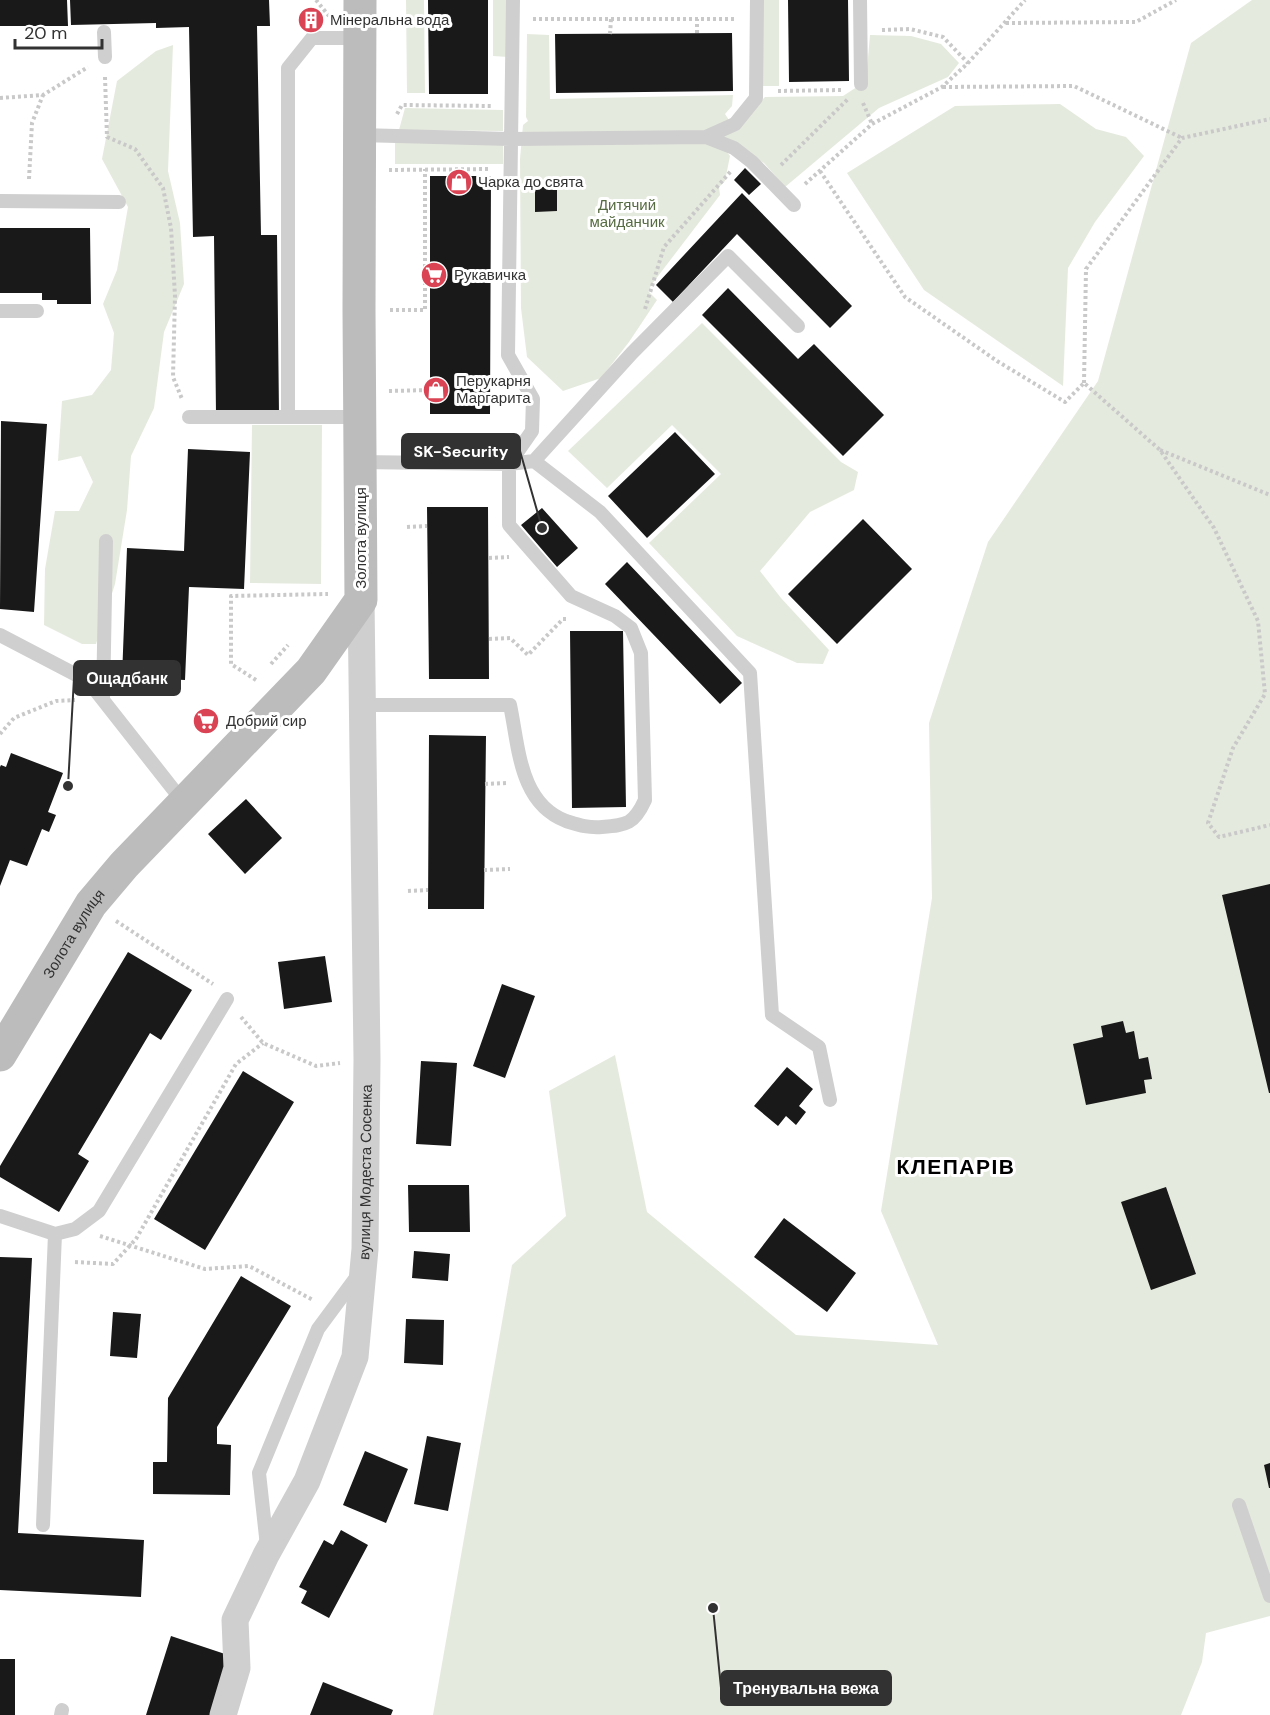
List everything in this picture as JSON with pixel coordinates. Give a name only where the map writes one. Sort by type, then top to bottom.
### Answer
[{"type":"street","name":"Золота вулиця","points":[[0,1055],[91,904],[124,865],[311,671],[361,600],[359,135],[348,38],[360,0]]},
{"type":"street","name":"вулиця Модеста Сосенка","points":[[224,1715],[237,1668],[235,1620],[268,1551],[307,1481],[355,1357],[365,1249],[367,1059],[361,600]]},
{"type":"lane","points":[[363,705],[510,705],[525,779],[536,800],[553,816],[585,828],[622,825],[637,816],[645,800],[641,654],[631,628],[615,616],[571,596],[509,525],[509,464],[532,431],[533,399],[508,355],[513,0]]},
{"type":"lane","points":[[706,137],[735,124],[756,98],[757,0]]},
{"type":"lane","points":[[859,87],[861,0]]},
{"type":"lane","points":[[104,32],[105,57]]},
{"type":"lane","points":[[288,417],[288,68],[312,38],[348,38]]},
{"type":"lane","points":[[359,135],[512,139],[706,137],[734,148],[791,202]]},
{"type":"lane","points":[[0,201],[119,202]]},
{"type":"lane","points":[[360,462],[509,464],[534,461],[632,353],[728,256],[798,326]]},
{"type":"lane","points":[[0,311],[37,311]]},
{"type":"lane","points":[[189,417],[360,417]]},
{"type":"lane","points":[[534,461],[600,512],[750,673],[772,1015],[819,1047],[830,1100]]},
{"type":"lane","points":[[103,700],[106,541]]},
{"type":"lane","points":[[0,635],[88,681],[184,803]]},
{"type":"lane","points":[[0,1216],[55,1234],[75,1229],[99,1211],[227,999]]},
{"type":"lane","points":[[43,1525],[55,1234]]},
{"type":"lane","points":[[268,1551],[260,1473],[318,1329],[363,1268]]},
{"type":"lane","points":[[1239,1505],[1270,1596]]},
{"type":"path","points":[[316,0],[348,38]]},
{"type":"path","points":[[791,202],[819,171],[872,124],[942,87],[968,63],[1025,0]]},
{"type":"path","points":[[1006,23],[1136,22],[1176,0]]},
{"type":"path","points":[[513,19],[757,19]]},
{"type":"path","points":[[610,34],[611,19]]},
{"type":"path","points":[[697,19],[697,33]]},
{"type":"path","points":[[860,30],[910,29],[943,38],[968,63]]},
{"type":"path","points":[[0,98],[43,95],[105,57]]},
{"type":"path","points":[[105,57],[107,137],[135,149],[163,188],[171,228],[175,296],[173,377],[189,417]]},
{"type":"path","points":[[942,87],[1074,86],[1182,138],[1270,119]]},
{"type":"path","points":[[775,91],[859,87]]},
{"type":"path","points":[[768,178],[859,87]]},
{"type":"path","points":[[28,179],[32,123],[43,95]]},
{"type":"path","points":[[402,105],[513,106]]},
{"type":"path","points":[[819,171],[905,297],[997,361],[1065,402],[1084,383],[1086,268],[1182,138]]},
{"type":"path","points":[[632,353],[664,247],[744,156]]},
{"type":"path","points":[[389,309],[425,310],[428,274],[425,169]]},
{"type":"path","points":[[458,169],[459,176]]},
{"type":"path","points":[[388,170],[511,169]]},
{"type":"path","points":[[1084,383],[1160,450],[1214,528],[1258,621],[1265,694],[1233,748],[1208,823],[1219,837],[1270,825]]},
{"type":"path","points":[[388,391],[430,390]]},
{"type":"path","points":[[1160,450],[1270,495]]},
{"type":"path","points":[[407,527],[427,526]]},
{"type":"path","points":[[489,558],[510,556]]},
{"type":"path","points":[[329,582],[329,601]]},
{"type":"path","points":[[249,688],[256,680],[231,664],[231,596],[329,594]]},
{"type":"path","points":[[489,639],[510,639],[528,655],[563,619],[615,616]]},
{"type":"path","points":[[264,671],[289,645]]},
{"type":"path","points":[[0,734],[14,718],[56,701],[103,700]]},
{"type":"path","points":[[485,784],[511,783]]},
{"type":"path","points":[[484,870],[510,869]]},
{"type":"path","points":[[408,891],[428,890]]},
{"type":"path","points":[[54,1259],[113,1264],[136,1239],[236,1064],[263,1043]]},
{"type":"path","points":[[75,1229],[132,1244],[205,1269],[249,1266],[332,1311]]},
{"type":"green space","points":[[406,0],[424,0],[425,93],[407,93]]},
{"type":"green space","points":[[493,0],[509,0],[508,57],[493,56]]},
{"type":"green space","points":[[760,0],[779,0],[779,86],[760,86]]},
{"type":"green space","points":[[1252,0],[1270,0],[1270,1616],[1206,1633],[1202,1662],[1181,1715],[433,1715],[512,1265],[566,1216],[549,1091],[615,1055],[647,1212],[796,1335],[938,1345],[881,1211],[932,898],[929,723],[988,542],[1098,381],[1191,43]]},
{"type":"green space","name":"Дитячий майданчик","points":[[527,34],[549,35],[550,99],[733,95],[732,106],[725,114],[731,123],[730,132],[765,97],[843,96],[866,81],[870,35],[911,36],[941,44],[959,63],[948,77],[879,108],[785,187],[764,163],[719,136],[717,138],[730,156],[725,181],[719,187],[720,195],[652,284],[648,291],[657,300],[601,378],[563,391],[527,357],[521,308],[520,159],[523,125],[528,121],[526,117]]},
{"type":"green space","points":[[173,45],[168,171],[180,223],[184,284],[164,332],[154,408],[131,456],[127,510],[115,584],[96,644],[82,644],[44,625],[45,569],[55,511],[79,511],[93,482],[81,456],[58,461],[62,401],[92,395],[111,370],[114,333],[103,304],[117,270],[128,207],[102,159],[117,81],[156,51]]},
{"type":"green space","points":[[1060,104],[1096,129],[1126,137],[1144,156],[1095,222],[1068,268],[1063,386],[924,290],[847,173],[955,106]]},
{"type":"green space","points":[[405,108],[503,110],[503,131],[399,130]]},
{"type":"green space","points":[[395,142],[503,142],[503,164],[395,164]]},
{"type":"green space","points":[[702,323],[841,462],[858,472],[854,490],[810,512],[760,571],[781,598],[829,650],[823,664],[797,663],[737,636],[649,543],[721,474],[672,425],[607,488],[568,451]]},
{"type":"green space","points":[[252,425],[322,425],[321,584],[250,583]]},
{"type":"building","points":[[0,0],[67,0],[68,26],[0,26]]},
{"type":"building","points":[[70,0],[269,0],[270,26],[257,26],[261,235],[277,235],[279,414],[216,414],[214,236],[193,237],[189,27],[156,28],[156,23],[71,25]]},
{"type":"building","points":[[428,0],[488,0],[488,94],[429,94]]},
{"type":"building","points":[[788,0],[848,0],[849,81],[789,82]]},
{"type":"building","name":"Мінеральна вода","points":[[320,11],[320,28],[303,29],[302,12]]},
{"type":"building","points":[[732,33],[733,91],[556,93],[555,34]]},
{"type":"building","points":[[745,168],[761,184],[749,195],[734,180]]},
{"type":"building","points":[[430,176],[491,176],[490,414],[430,414]]},
{"type":"building","points":[[535,187],[557,187],[557,211],[535,212]]},
{"type":"building","points":[[742,193],[852,306],[830,328],[737,234],[673,302],[656,285]]},
{"type":"building","points":[[0,228],[90,228],[91,304],[57,304],[57,300],[42,300],[42,293],[0,293]]},
{"type":"building","points":[[728,288],[798,359],[814,344],[884,415],[843,456],[702,315]]},
{"type":"building","points":[[1,421],[47,424],[34,612],[0,609]]},
{"type":"building","points":[[675,432],[715,474],[647,538],[608,496]]},
{"type":"building","points":[[188,449],[250,452],[244,589],[189,587],[185,680],[122,677],[127,548],[184,551]]},
{"type":"building","points":[[427,507],[488,507],[489,679],[429,679]]},
{"type":"building","points":[[542,508],[578,548],[557,567],[521,525]]},
{"type":"building","points":[[863,519],[912,569],[837,644],[788,594]]},
{"type":"building","points":[[627,562],[742,683],[720,704],[605,584]]},
{"type":"building","points":[[570,631],[623,631],[626,807],[572,808]]},
{"type":"building","points":[[429,735],[486,736],[484,909],[428,909]]},
{"type":"building","points":[[11,753],[63,773],[48,812],[56,815],[49,832],[42,829],[27,866],[10,860],[0,886],[0,767],[1,765],[6,767]]},
{"type":"building","points":[[246,799],[282,838],[245,874],[208,834]]},
{"type":"building","points":[[1270,884],[1270,1093],[1269,1093],[1222,895]]},
{"type":"building","points":[[128,952],[192,990],[161,1040],[150,1033],[78,1154],[89,1161],[59,1212],[0,1177],[0,1166]]},
{"type":"building","points":[[325,956],[332,1002],[284,1009],[278,962]]},
{"type":"building","points":[[502,984],[535,996],[505,1078],[473,1066]]},
{"type":"building","points":[[1123,1021],[1126,1033],[1134,1031],[1139,1059],[1148,1057],[1152,1079],[1144,1080],[1146,1093],[1086,1105],[1073,1044],[1103,1037],[1101,1026]]},
{"type":"building","points":[[421,1061],[457,1063],[451,1146],[416,1144]]},
{"type":"building","points":[[787,1067],[813,1089],[799,1106],[806,1112],[796,1125],[786,1116],[778,1126],[754,1106]]},
{"type":"building","points":[[243,1071],[294,1102],[205,1250],[154,1219]]},
{"type":"building","points":[[408,1185],[469,1185],[470,1232],[409,1232]]},
{"type":"building","points":[[1166,1187],[1196,1274],[1151,1290],[1121,1202]]},
{"type":"building","points":[[784,1218],[856,1273],[827,1312],[754,1257]]},
{"type":"building","points":[[414,1251],[450,1254],[448,1281],[412,1278]]},
{"type":"building","points":[[0,1257],[32,1258],[18,1533],[144,1540],[141,1597],[0,1590]]},
{"type":"building","points":[[241,1276],[291,1306],[217,1427],[217,1444],[231,1445],[230,1495],[153,1494],[153,1462],[167,1462],[168,1398]]},
{"type":"building","points":[[113,1312],[141,1314],[137,1358],[110,1356]]},
{"type":"building","points":[[406,1319],[444,1320],[443,1365],[404,1363]]},
{"type":"building","points":[[427,1436],[461,1443],[448,1511],[414,1504]]},
{"type":"building","points":[[365,1451],[408,1469],[386,1523],[343,1505]]},
{"type":"building","points":[[1270,1463],[1270,1488],[1269,1488],[1264,1465]]},
{"type":"building","points":[[341,1530],[368,1545],[329,1618],[301,1603],[307,1591],[299,1587],[324,1540],[333,1545]]},
{"type":"building","points":[[171,1636],[231,1656],[212,1715],[146,1715]]},
{"type":"building","points":[[0,1659],[15,1659],[15,1715],[0,1715]]},
{"type":"building","points":[[323,1682],[393,1710],[391,1715],[310,1715]]},
{"type":"place","name":"Мінеральна вода","points":[[311,20]]},
{"type":"place","name":"Чарка до свята","points":[[459,182]]},
{"type":"place","name":"Рукавичка","points":[[434,275]]},
{"type":"place","name":"Перукарня Маргарита","points":[[436,390]]},
{"type":"place","name":"SK-Security","points":[[542,528]]},
{"type":"place","name":"Добрий сир","points":[[206,721]]},
{"type":"place","name":"Ощадбанк","points":[[68,786]]},
{"type":"place","name":"Тренувальна вежа","points":[[713,1608]]},
{"type":"district","name":"КЛЕПАРІВ","points":[[956,1167]]}]
